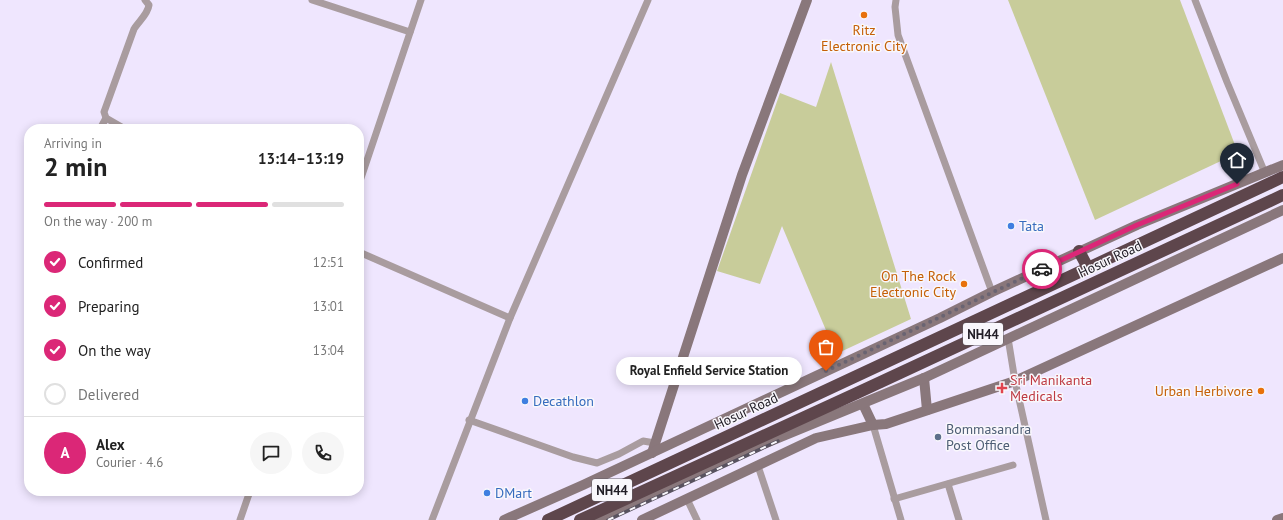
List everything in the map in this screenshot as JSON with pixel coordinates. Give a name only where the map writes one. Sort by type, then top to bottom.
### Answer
[{"type":"highway","name":"Hosur Road","points":[[548,520],[1283,177]]},
{"type":"highway","name":"Hosur Road","points":[[580,520],[1283,195]]},
{"type":"highway","points":[[1074,254],[1088,268]]},
{"type":"street","points":[[116,124],[106,118],[104,112],[134,29],[148,11],[149,5],[145,0]]},
{"type":"street","points":[[312,0],[410,32]]},
{"type":"street","points":[[364,169],[421,0]]},
{"type":"street","points":[[432,520],[469,420],[510,318],[648,0]]},
{"type":"street","points":[[652,453],[742,175],[807,0]]},
{"type":"street","points":[[896,0],[895,7],[898,35],[992,292]]},
{"type":"street","points":[[1195,0],[1227,82],[1265,172]]},
{"type":"street","points":[[103,124],[106,118]]},
{"type":"street","points":[[504,520],[652,453],[1137,225],[1283,165]]},
{"type":"street","points":[[598,520],[756,447],[924,378],[1283,210]]},
{"type":"street","points":[[364,254],[510,318]]},
{"type":"street","points":[[642,520],[657,517],[687,499],[816,438],[873,425],[886,424],[1015,381],[1283,258]]},
{"type":"street","points":[[1008,338],[1015,381],[1046,520]]},
{"type":"street","points":[[924,378],[927,410]]},
{"type":"street","points":[[863,404],[873,425],[901,520]]},
{"type":"street","points":[[469,420],[573,457],[596,462],[619,454],[644,441],[655,443]]},
{"type":"street","points":[[811,425],[816,438]]},
{"type":"street","points":[[894,499],[1013,465]]},
{"type":"street","points":[[758,466],[776,520]]},
{"type":"street","points":[[948,484],[959,520]]},
{"type":"street","points":[[240,520],[248,496]]},
{"type":"street","points":[[687,499],[696,520]]},
{"type":"street","points":[[1277,520],[1283,518]]},
{"type":"green space","points":[[1008,0],[1180,0],[1238,153],[1095,220]]},
{"type":"green space","points":[[831,62],[911,319],[836,354],[782,226],[760,284],[717,271],[780,93],[816,107]]},
{"type":"railway","points":[[608,520],[778,441]]},
{"type":"way so far","points":[[826,371],[1042,269]]},
{"type":"place","name":"Ritz Electronic City","points":[[864,15]]},
{"type":"place","name":"Tata","points":[[1011,226]]},
{"type":"place","name":"On The Rock Electronic City","points":[[964,284]]},
{"type":"place","name":"Royal Enfield Service Station","points":[[826,371]]},
{"type":"place","name":"Sri Manikanta Medicals","points":[[1002,388]]},
{"type":"place","name":"Urban Herbivore","points":[[1261,391]]},
{"type":"place","name":"Decathlon","points":[[525,401]]},
{"type":"place","name":"Bommasandra Post Office","points":[[938,437]]},
{"type":"place","name":"DMart","points":[[487,493]]},
{"type":"route","points":[[1042,269],[1137,225],[1237,184]]}]
